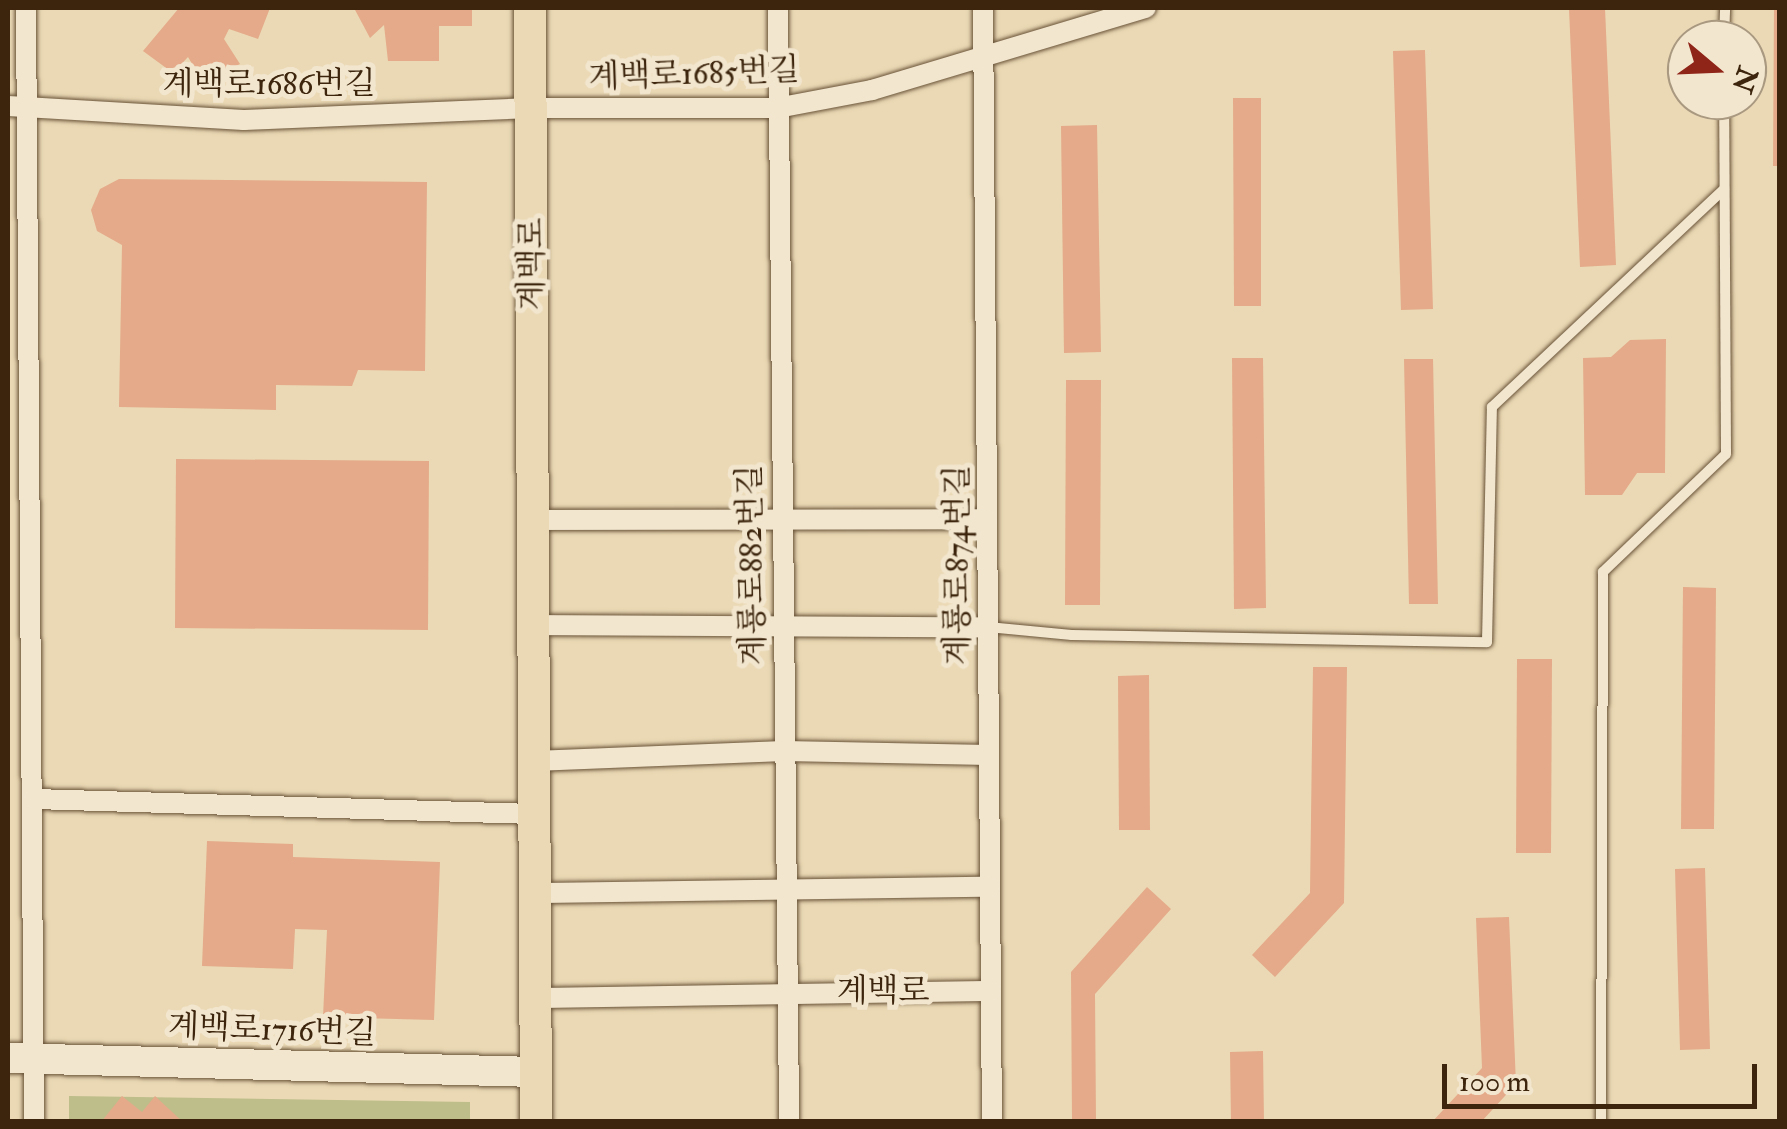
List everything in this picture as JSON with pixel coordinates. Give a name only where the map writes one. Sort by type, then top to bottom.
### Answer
[{"type":"main road","name":"계백로","points":[[530,8],[536,1122]]},
{"type":"main road","name":"계백로1716번길","points":[[20,1058],[536,1072]]},
{"type":"street","points":[[26,8],[32,109],[18,410],[34,799],[20,1058],[34,1122]]},
{"type":"street","name":"계룡로882번길","points":[[778,8],[789,1122]]},
{"type":"street","name":"계룡로874번길","points":[[983,8],[992,1122]]},
{"type":"street","name":"계백로1685번길","points":[[531,108],[777,108],[872,90],[983,53],[1146,8]]},
{"type":"street","name":"계백로1686번길","points":[[8,106],[244,120],[531,108]]},
{"type":"street","points":[[533,520],[988,519]]},
{"type":"street","points":[[534,625],[988,627]]},
{"type":"street","points":[[534,761],[784,751],[989,755]]},
{"type":"street","points":[[34,799],[534,814]]},
{"type":"street","points":[[534,893],[990,887]]},
{"type":"street","name":"계백로","points":[[535,998],[991,991]]},
{"type":"lane","points":[[1601,1122],[1603,572],[1726,454],[1724,120]]},
{"type":"lane","points":[[988,627],[1072,635],[1487,642],[1492,407],[1724,189]]},
{"type":"green space","points":[[69,1096],[470,1102],[470,1122],[69,1122]]},
{"type":"building","points":[[179,8],[270,8],[258,39],[229,29],[224,39],[240,64],[203,82],[188,57],[173,73],[143,51]]},
{"type":"building","points":[[354,8],[472,8],[472,26],[439,26],[439,61],[388,61],[384,25],[370,38]]},
{"type":"building","points":[[1569,8],[1605,8],[1616,265],[1580,267]]},
{"type":"building","points":[[1774,8],[1780,8],[1780,166],[1773,166]]},
{"type":"building","points":[[1425,50],[1433,309],[1401,310],[1393,51]]},
{"type":"building","points":[[1233,98],[1261,98],[1261,306],[1234,306]]},
{"type":"building","points":[[1097,125],[1101,352],[1064,353],[1061,126]]},
{"type":"building","points":[[119,179],[427,182],[425,371],[358,370],[352,386],[276,385],[276,410],[119,407],[122,245],[97,231],[91,210],[100,189]]},
{"type":"building","points":[[1666,339],[1665,473],[1637,473],[1622,495],[1585,495],[1583,358],[1611,357],[1630,340]]},
{"type":"building","points":[[1232,358],[1263,358],[1266,608],[1234,609]]},
{"type":"building","points":[[1404,359],[1433,359],[1438,604],[1409,604]]},
{"type":"building","points":[[1066,380],[1101,380],[1100,605],[1065,605]]},
{"type":"building","points":[[176,459],[429,461],[428,630],[175,628]]},
{"type":"building","points":[[1683,587],[1716,588],[1714,829],[1681,829]]},
{"type":"building","points":[[1517,659],[1552,659],[1551,853],[1516,853]]},
{"type":"building","points":[[1313,667],[1347,667],[1344,903],[1275,977],[1252,955],[1310,893]]},
{"type":"building","points":[[1149,675],[1150,830],[1119,830],[1118,676]]},
{"type":"building","points":[[207,841],[293,844],[293,857],[440,862],[434,1020],[323,1017],[327,930],[295,929],[293,969],[202,966]]},
{"type":"building","points":[[1705,868],[1710,1049],[1680,1050],[1675,869]]},
{"type":"building","points":[[1147,887],[1171,909],[1095,994],[1096,1122],[1072,1122],[1071,972]]},
{"type":"building","points":[[1509,917],[1516,1084],[1481,1122],[1432,1122],[1482,1068],[1476,918]]},
{"type":"building","points":[[1263,1051],[1264,1122],[1231,1122],[1230,1052]]},
{"type":"building","points":[[122,1096],[142,1112],[155,1096],[183,1122],[101,1122]]}]
